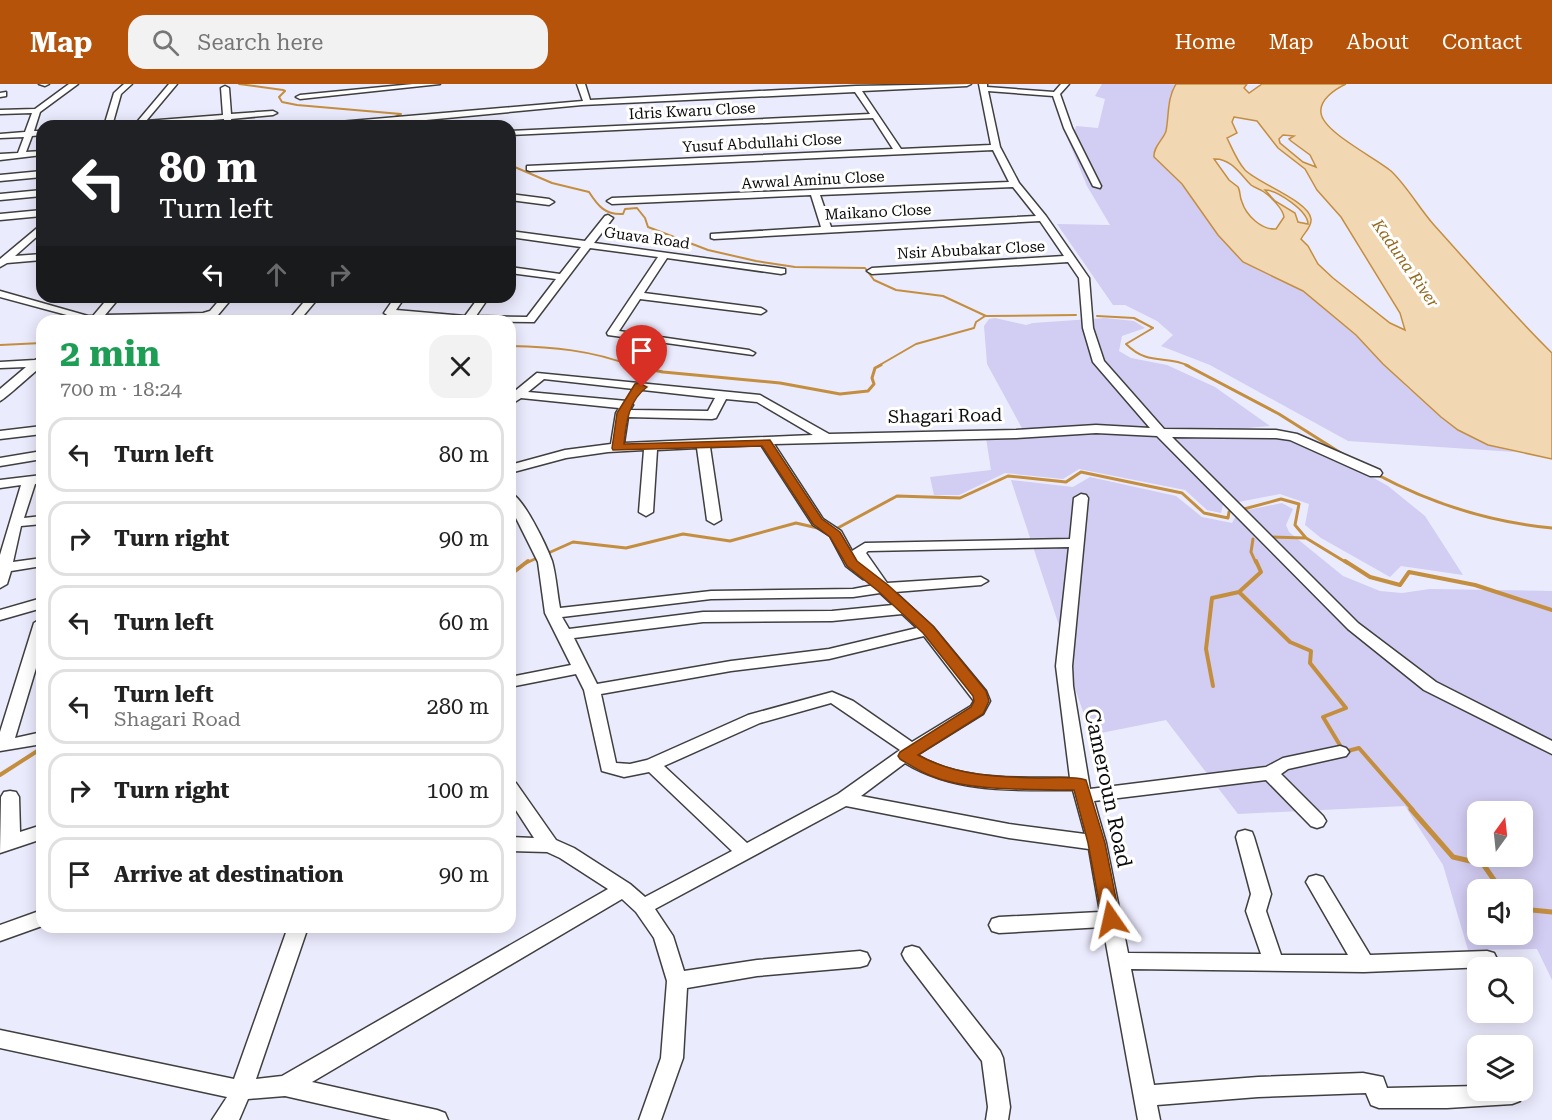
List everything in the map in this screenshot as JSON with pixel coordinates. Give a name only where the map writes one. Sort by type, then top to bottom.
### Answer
[{"type":"street","points":[[0,112],[37,111],[74,84]]},
{"type":"street","points":[[110,120],[118,93],[128,84]]},
{"type":"street","points":[[143,120],[173,84]]},
{"type":"street","points":[[300,98],[407,85],[436,84]]},
{"type":"street","points":[[580,84],[590,99]]},
{"type":"street","points":[[588,84],[590,99]]},
{"type":"street","points":[[684,84],[689,94]]},
{"type":"street","points":[[393,120],[590,99],[898,84]]},
{"type":"street","points":[[393,120],[559,104],[813,87],[856,88],[967,84]]},
{"type":"street","points":[[1056,94],[1065,84]]},
{"type":"street","points":[[1056,94],[983,86],[996,147],[1015,184],[1043,218],[1084,278],[1088,299],[1088,328],[1099,362],[1159,431],[1353,626],[1430,686],[1552,748]]},
{"type":"street","points":[[225,88],[228,120]]},
{"type":"street","points":[[856,88],[898,150]]},
{"type":"street","points":[[1056,94],[1068,128],[1097,186]]},
{"type":"street","points":[[22,152],[37,111]]},
{"type":"street","points":[[188,120],[273,113]]},
{"type":"street","name":"Idris Kwaru Close","points":[[516,133],[876,116]]},
{"type":"street","points":[[0,136],[36,133]]},
{"type":"street","name":"Yusuf Abdullahi Close","points":[[530,168],[996,147]]},
{"type":"street","points":[[0,156],[36,152]]},
{"type":"street","points":[[0,156],[36,153]]},
{"type":"street","points":[[0,178],[36,175]]},
{"type":"street","name":"Awwal Aminu Close","points":[[612,201],[1015,184]]},
{"type":"street","points":[[815,193],[827,230]]},
{"type":"street","points":[[0,197],[36,194]]},
{"type":"street","points":[[516,198],[549,201]]},
{"type":"street","points":[[0,217],[36,214]]},
{"type":"street","points":[[516,320],[530,320],[608,218]]},
{"type":"street","name":"Maikano Close","points":[[714,236],[1043,218]]},
{"type":"street","points":[[3,262],[36,235]]},
{"type":"street","name":"Guava Road","points":[[516,235],[781,271]]},
{"type":"street","points":[[664,255],[612,333],[749,353]]},
{"type":"street","points":[[3,262],[36,258]]},
{"type":"street","name":"Nsir Abubakar Close","points":[[872,271],[1072,259]]},
{"type":"street","points":[[516,271],[563,277]]},
{"type":"street","points":[[0,294],[79,315]]},
{"type":"street","points":[[637,295],[761,311]]},
{"type":"street","points":[[94,315],[108,303]]},
{"type":"street","points":[[207,315],[214,313],[223,303]]},
{"type":"street","points":[[298,315],[309,303]]},
{"type":"street","points":[[396,303],[389,313],[412,315]]},
{"type":"street","points":[[0,365],[36,362]]},
{"type":"street","points":[[2,393],[36,365]]},
{"type":"street","points":[[516,393],[542,375],[760,399],[826,438]]},
{"type":"street","points":[[574,398],[589,381]]},
{"type":"street","points":[[617,448],[625,409],[639,386],[642,387]]},
{"type":"street","points":[[516,394],[574,398],[625,409],[712,415],[722,396]]},
{"type":"street","name":"Shagari Road","points":[[516,467],[565,454],[617,448],[826,438],[1016,434],[1096,429],[1276,434],[1293,437],[1375,473]]},
{"type":"street","points":[[0,435],[36,431]]},
{"type":"street","points":[[643,907],[844,799],[909,753],[977,710],[982,701],[980,695],[928,630],[883,588],[851,563],[830,531],[818,522],[765,442]]},
{"type":"street","points":[[704,445],[714,520]]},
{"type":"street","points":[[646,512],[651,446]]},
{"type":"street","points":[[0,462],[36,456]]},
{"type":"street","points":[[0,484],[35,481]]},
{"type":"street","points":[[0,584],[6,567],[6,541],[35,481]]},
{"type":"street","name":"Cameroun Road","points":[[1081,498],[1064,666],[1065,686],[1082,790],[1097,843],[1149,1120]]},
{"type":"street","points":[[516,505],[542,556],[553,613],[592,690],[608,767],[614,770],[626,771],[652,765],[754,719],[832,697],[845,701],[935,771],[958,777],[1004,783],[1082,790],[1270,772],[1283,764],[1340,752]]},
{"type":"street","points":[[15,523],[36,521]]},
{"type":"street","points":[[883,588],[858,552],[865,548],[1076,543]]},
{"type":"street","points":[[6,567],[36,563]]},
{"type":"street","points":[[553,613],[711,595],[853,593],[883,588],[981,581]]},
{"type":"street","points":[[0,615],[36,605]]},
{"type":"street","points":[[563,635],[703,617],[832,616],[904,609]]},
{"type":"street","points":[[592,690],[731,666],[830,654],[928,630]]},
{"type":"street","points":[[36,642],[4,746],[36,739]]},
{"type":"street","points":[[516,681],[582,668]]},
{"type":"street","points":[[652,765],[744,851]]},
{"type":"street","points":[[1270,772],[1317,821]]},
{"type":"street","points":[[516,796],[549,844]]},
{"type":"street","points":[[10,797],[6,844],[36,834]]},
{"type":"street","points":[[844,799],[1009,831],[1097,843]]},
{"type":"street","points":[[1245,837],[1261,894],[1256,911],[1274,963]]},
{"type":"street","points":[[516,844],[549,844],[567,853],[623,889],[643,907],[663,936],[676,981],[672,1058],[650,1120]]},
{"type":"street","points":[[1316,882],[1365,964]]},
{"type":"street","points":[[285,1086],[623,889]]},
{"type":"street","points":[[999,925],[1111,919]]},
{"type":"street","points":[[0,933],[36,920]]},
{"type":"street","points":[[229,1118],[296,933]]},
{"type":"street","points":[[912,954],[992,1058],[999,1107],[997,1120]]},
{"type":"street","points":[[676,981],[757,968],[860,960]]},
{"type":"street","points":[[1119,961],[1365,964],[1467,960]]},
{"type":"street","points":[[0,1039],[241,1090],[285,1086],[437,1120]]},
{"type":"street","points":[[1145,1096],[1258,1087],[1363,1083],[1375,1084],[1379,1098],[1467,1097]]},
{"type":"shaded area","points":[[1102,84],[1176,84],[1169,102],[1166,130],[1154,152],[1154,157],[1191,194],[1218,235],[1243,262],[1295,286],[1316,301],[1356,335],[1408,388],[1458,430],[1488,445],[1515,452],[1348,441],[1210,365],[1161,346],[1173,335],[1157,321],[1125,305],[1113,305],[1057,224],[1110,225],[1087,186],[1064,130],[1075,130],[1076,126],[1098,128],[1105,99],[1095,96]]},
{"type":"shaded area","points":[[995,318],[1026,325],[1105,318],[1134,321],[1145,328],[1122,336],[1119,351],[1131,358],[1167,365],[1215,387],[1270,426],[1213,431],[1099,426],[1023,430],[987,364],[984,326],[989,319]]},
{"type":"shaded area","points":[[1095,431],[1286,437],[1349,464],[1388,486],[1425,516],[1463,575],[1401,566],[1390,577],[1321,538],[1305,525],[1309,504],[1280,494],[1223,505],[1221,513],[1207,510],[1185,490],[1079,469],[1063,479],[1005,473],[959,495],[934,495],[930,477],[991,470],[986,438]]},
{"type":"shaded area","points":[[1090,477],[1176,496],[1202,517],[1232,523],[1238,512],[1282,503],[1293,509],[1286,525],[1289,532],[1343,576],[1380,591],[1402,593],[1430,589],[1552,591],[1552,980],[1537,949],[1468,950],[1443,865],[1405,806],[1238,814],[1166,720],[1091,735],[1070,674],[1070,659],[1011,480],[1073,487]]},
{"type":"water","name":"Kaduna River","points":[[1176,84],[1247,84],[1244,88],[1249,93],[1262,84],[1346,84],[1325,99],[1321,108],[1324,120],[1340,136],[1397,177],[1434,225],[1552,353],[1552,459],[1488,445],[1458,430],[1383,364],[1356,335],[1303,291],[1243,262],[1218,235],[1182,184],[1154,157],[1155,150],[1166,131],[1173,89]],"holes":[[[1234,117],[1257,121],[1278,148],[1305,169],[1317,190],[1341,217],[1400,313],[1405,330],[1390,323],[1318,264],[1308,246],[1301,239],[1310,225],[1311,219],[1308,212],[1293,199],[1245,170],[1227,138],[1237,133],[1232,122]],[[1283,135],[1294,136],[1289,139],[1310,155],[1316,167],[1303,162],[1280,143],[1279,139]],[[1214,159],[1231,164],[1251,185],[1264,192],[1276,203],[1284,217],[1276,229],[1265,227],[1251,217],[1244,207],[1238,187],[1229,180]],[[1265,190],[1277,193],[1291,202],[1303,213],[1308,224],[1298,222],[1295,213],[1275,201]]]},
{"type":"waterway","points":[[239,84],[283,90],[285,91],[279,97],[282,102],[297,105],[401,114],[390,120]]},
{"type":"waterway","points":[[516,168],[552,183],[589,192],[599,205],[611,213],[623,214],[625,209],[637,208],[645,218],[648,227],[708,250],[795,267],[865,268],[874,280],[896,290],[943,296],[986,316],[1076,315]]},
{"type":"waterway","points":[[878,366],[916,344],[974,328],[976,322],[985,316]]},
{"type":"waterway","points":[[1097,316],[1134,318],[1153,328],[1126,344],[1134,351],[1150,358],[1189,366]]},
{"type":"waterway","points":[[0,345],[36,343]]},
{"type":"waterway","points":[[516,346],[572,350],[602,356],[630,366]]},
{"type":"waterway","points":[[630,366],[663,372],[780,383],[840,394],[868,391],[874,384],[872,378],[875,368],[881,365]]},
{"type":"waterway","points":[[1186,365],[1279,414],[1344,455]]},
{"type":"waterway","points":[[834,530],[897,496],[960,498],[1008,476],[1066,482],[1081,472],[1182,493],[1204,513],[1228,518],[1229,512]]},
{"type":"waterway","points":[[1376,474],[1418,494],[1461,510],[1506,521],[1552,528]]},
{"type":"waterway","points":[[1244,509],[1281,499],[1299,504],[1295,525],[1306,538]]},
{"type":"waterway","points":[[526,563],[573,542],[626,548],[683,534],[730,541],[796,523],[822,529]]},
{"type":"waterway","points":[[1270,537],[1306,538]]},
{"type":"waterway","points":[[1306,538],[1347,563]]},
{"type":"waterway","points":[[1253,539],[1251,552],[1256,563]]},
{"type":"waterway","points":[[516,570],[528,561]]},
{"type":"waterway","points":[[1239,592],[1261,572],[1256,561]]},
{"type":"waterway","points":[[1345,561],[1370,577],[1400,585],[1409,572],[1475,585],[1552,610]]},
{"type":"waterway","points":[[1213,686],[1206,649],[1212,598],[1239,592]]},
{"type":"waterway","points":[[1239,592],[1290,642],[1311,651],[1310,663],[1346,708],[1323,717],[1344,752],[1359,748],[1413,810]]},
{"type":"waterway","points":[[0,775],[36,752]]},
{"type":"waterway","points":[[1411,809],[1453,857],[1483,864],[1493,879]]},
{"type":"waterway","points":[[1533,910],[1552,912]]},
{"type":"route","points":[[642,387],[639,386],[622,413],[617,448],[765,442],[818,522],[836,534],[851,563],[883,588],[928,630],[980,695],[982,701],[977,710],[906,756],[935,771],[958,777],[1004,783],[1080,784],[1097,843],[1111,919]]}]
